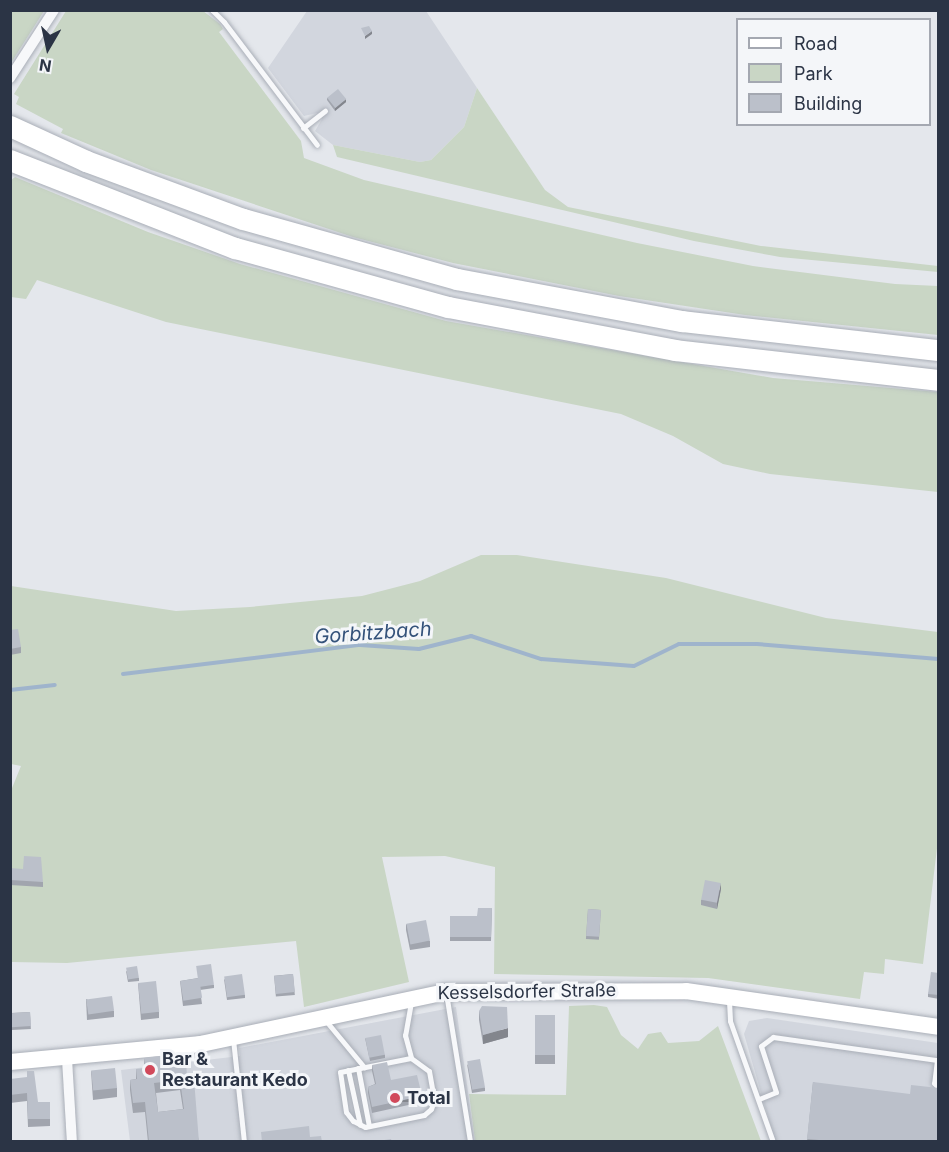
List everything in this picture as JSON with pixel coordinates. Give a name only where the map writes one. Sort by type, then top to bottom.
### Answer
[{"type":"highway","points":[[10,126],[243,219],[447,276],[682,321],[939,350]]},
{"type":"highway","points":[[14,162],[236,248],[448,307],[675,350],[939,380]]},
{"type":"main road","name":"Kesselsdorfer Straße","points":[[10,1062],[67,1059],[233,1037],[411,997],[446,992],[686,991],[939,1027]]},
{"type":"street","points":[[10,78],[54,10]]},
{"type":"street","points":[[67,1059],[72,1142]]},
{"type":"lane","points":[[212,10],[224,22],[317,145]]},
{"type":"lane","points":[[303,128],[325,111]]},
{"type":"lane","points":[[446,992],[470,1142]]},
{"type":"lane","points":[[411,997],[405,1035],[411,1058],[429,1071],[434,1100],[431,1109],[424,1115],[369,1126],[360,1125],[346,1112],[340,1072],[411,1058]]},
{"type":"lane","points":[[729,997],[730,1021],[773,1142]]},
{"type":"lane","points":[[323,1017],[361,1068],[369,1126]]},
{"type":"lane","points":[[233,1037],[244,1142]]},
{"type":"lane","points":[[759,1099],[776,1092],[761,1046],[773,1037],[937,1060],[934,1083],[939,1088]]},
{"type":"lane","points":[[348,1070],[360,1125]]},
{"type":"shaded area","points":[[307,11],[426,11],[477,88],[464,127],[431,160],[420,162],[333,145],[315,131],[322,119],[317,113],[304,116],[268,68]]},
{"type":"shaded area","points":[[456,1007],[475,1141],[130,1141],[121,1070],[240,1056],[239,1048]]},
{"type":"shaded area","points":[[767,1018],[938,1043],[938,1141],[775,1141],[744,1034],[749,1021]]},
{"type":"green space","points":[[10,11],[44,11],[11,63]]},
{"type":"green space","points":[[66,11],[203,11],[220,24],[223,29],[219,32],[301,141],[304,158],[364,180],[637,243],[753,266],[895,284],[938,286],[938,335],[745,315],[619,296],[453,263],[353,237],[151,170],[61,133],[63,129],[16,104],[19,97],[14,94]]},
{"type":"green space","points":[[477,88],[545,190],[568,207],[761,246],[938,266],[938,272],[780,257],[694,241],[337,157],[333,145],[420,162],[431,160],[464,127]]},
{"type":"green space","points":[[15,177],[148,232],[240,264],[446,321],[773,378],[938,392],[938,492],[770,474],[723,464],[673,436],[621,414],[166,322],[37,280],[26,299],[11,297],[10,181]]},
{"type":"green space","points":[[481,555],[517,555],[666,578],[826,618],[938,632],[938,840],[923,964],[885,959],[884,974],[864,972],[860,999],[708,978],[494,974],[495,867],[445,856],[382,857],[409,982],[304,1007],[296,941],[67,963],[11,962],[10,793],[21,766],[11,764],[11,586],[176,611],[250,607],[362,596],[420,581]]},
{"type":"green space","points":[[569,1006],[607,1007],[621,1035],[638,1049],[648,1034],[661,1032],[668,1043],[699,1041],[718,1026],[761,1141],[475,1141],[469,1094],[566,1095]]},
{"type":"building","points":[[369,26],[372,31],[365,36],[361,28]]},
{"type":"building","points":[[338,89],[346,99],[335,108],[327,98]]},
{"type":"building","points":[[18,629],[21,647],[10,649],[10,630]]},
{"type":"building","points":[[24,856],[41,857],[43,882],[10,880],[10,868],[23,869]]},
{"type":"building","points":[[705,880],[721,883],[717,903],[701,900]]},
{"type":"building","points":[[478,908],[492,908],[491,937],[450,937],[450,916],[477,916]]},
{"type":"building","points":[[588,909],[601,910],[599,937],[586,936]]},
{"type":"building","points":[[426,920],[430,941],[410,944],[406,924]]},
{"type":"building","points":[[211,964],[214,985],[199,987],[196,966]]},
{"type":"building","points":[[137,966],[139,978],[128,980],[126,968]]},
{"type":"building","points":[[931,972],[939,973],[939,995],[928,994]]},
{"type":"building","points":[[242,974],[245,995],[227,997],[224,977]]},
{"type":"building","points":[[293,974],[295,992],[276,994],[274,976]]},
{"type":"building","points":[[199,978],[202,998],[183,1001],[180,981]]},
{"type":"building","points":[[156,981],[159,1012],[141,1014],[138,983]]},
{"type":"building","points":[[112,996],[114,1011],[88,1014],[86,1000]]},
{"type":"building","points":[[482,1006],[507,1007],[508,1028],[483,1035],[479,1011]]},
{"type":"building","points":[[30,1012],[31,1026],[12,1027],[11,1013]]},
{"type":"building","points":[[535,1015],[555,1015],[555,1055],[535,1055]]},
{"type":"building","points":[[381,1035],[385,1055],[369,1058],[365,1038]]},
{"type":"building","points":[[186,1056],[187,1080],[194,1079],[199,1142],[149,1142],[145,1102],[133,1103],[130,1080],[137,1079],[136,1069],[145,1068],[144,1058]],"holes":[[[180,1080],[184,1109],[158,1112],[154,1083]]]},
{"type":"building","points":[[480,1059],[485,1088],[472,1090],[467,1061]]},
{"type":"building","points":[[387,1062],[391,1080],[417,1075],[422,1096],[372,1107],[368,1087],[376,1084],[372,1065]]},
{"type":"building","points":[[115,1068],[117,1088],[93,1090],[91,1071]]},
{"type":"building","points":[[27,1071],[34,1071],[38,1102],[50,1102],[50,1119],[28,1119],[27,1093],[10,1095],[10,1079],[27,1077]]},
{"type":"building","points":[[813,1082],[910,1094],[911,1085],[939,1088],[939,1142],[819,1142],[819,1140],[807,1139]]},
{"type":"building","points":[[309,1126],[310,1137],[321,1136],[322,1142],[262,1142],[261,1132]]},
{"type":"building","points":[[391,1139],[392,1142],[371,1142]]},
{"type":"waterway","name":"Gorbitzbach","points":[[123,674],[360,645],[419,649],[471,636],[541,659],[634,666],[679,644],[757,644],[938,659]]},
{"type":"waterway","name":"Gorbitzbach","points":[[10,690],[55,685]]},
{"type":"place","name":"Bar & Restaurant Kedo","points":[[150,1070]]},
{"type":"place","name":"Total","points":[[395,1098]]}]
